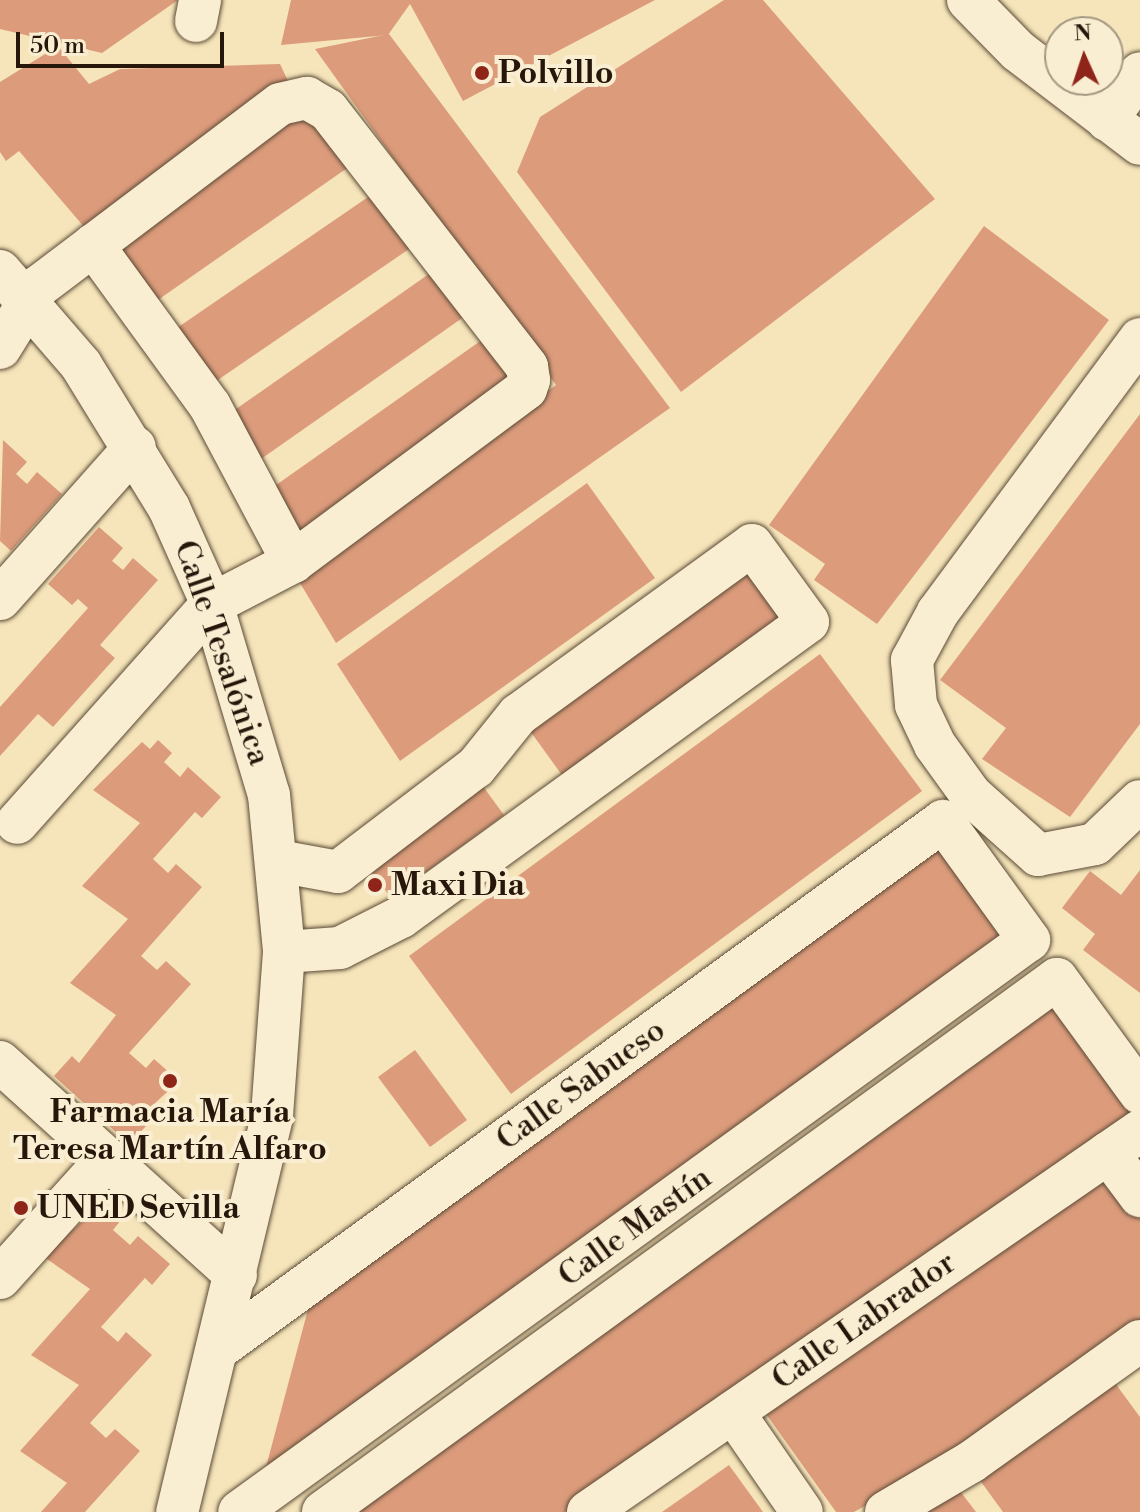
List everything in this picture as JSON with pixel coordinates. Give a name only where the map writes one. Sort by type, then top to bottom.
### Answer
[{"type":"street","points":[[968,0],[1018,51],[1124,132],[1140,73]]},
{"type":"street","points":[[0,348],[29,302],[93,245],[280,104],[307,98],[328,110],[527,367],[526,389],[293,562],[212,604],[17,823]]},
{"type":"street","points":[[93,245],[210,406],[293,562]]},
{"type":"street","name":"Calle Tesalónica","points":[[0,271],[29,302],[135,447],[212,604],[249,714],[278,861],[284,952],[272,1117],[218,1349],[191,1509]]},
{"type":"street","points":[[1140,339],[938,612],[912,660],[916,705],[935,745],[971,795],[1038,855],[1095,844],[1140,801]]},
{"type":"street","points":[[0,599],[135,447]]},
{"type":"street","points":[[278,861],[338,872],[476,767],[518,715],[752,545],[808,622],[401,917],[340,948],[284,952]]},
{"type":"street","name":"Calle Sabueso","points":[[218,1349],[943,821],[1029,940]]},
{"type":"street","name":"Calle Mastín","points":[[239,1512],[1029,940]]},
{"type":"street","name":"Calle Mastín","points":[[323,1512],[1057,979],[1140,1093]]},
{"type":"street","points":[[0,1062],[236,1275]]},
{"type":"street","points":[[781,1121],[811,1158]]},
{"type":"street","points":[[1124,1142],[1140,1196]]},
{"type":"street","name":"Calle Labrador","points":[[588,1512],[1124,1142]]},
{"type":"street","points":[[0,1278],[107,1159]]},
{"type":"street","points":[[886,1512],[971,1462],[1140,1341]]},
{"type":"street","points":[[733,1412],[802,1512]]},
{"type":"building","points":[[0,0],[178,0],[102,53],[0,29]]},
{"type":"building","name":"Polvillo","points":[[291,0],[655,0],[463,101],[410,4],[388,35],[281,45]]},
{"type":"building","points":[[724,0],[763,0],[935,199],[681,392],[517,172],[540,117]]},
{"type":"building","points":[[389,34],[670,408],[336,643],[297,578],[556,385],[315,49]]},
{"type":"building","points":[[58,46],[89,84],[120,69],[280,64],[289,83],[85,228],[19,151],[6,161],[0,152],[0,82]]},
{"type":"building","points":[[311,105],[353,164],[155,302],[114,243]]},
{"type":"building","points":[[374,193],[412,247],[212,384],[174,330]]},
{"type":"building","points":[[984,226],[1109,320],[877,624],[814,580],[825,564],[769,525]]},
{"type":"building","points":[[436,269],[468,314],[261,459],[229,414]]},
{"type":"building","points":[[486,337],[516,379],[298,532],[269,490]]},
{"type":"building","points":[[1140,414],[1140,724],[1070,817],[982,759],[1006,728],[940,680]]},
{"type":"building","points":[[3,440],[27,462],[16,474],[27,484],[37,472],[62,494],[11,551],[0,541]]},
{"type":"building","points":[[587,483],[655,578],[400,761],[337,664]]},
{"type":"building","points":[[99,527],[123,548],[112,561],[123,570],[133,558],[158,580],[100,645],[115,658],[53,727],[38,714],[0,756],[0,707],[88,608],[78,599],[72,605],[48,584]]},
{"type":"building","points":[[748,562],[791,619],[567,782],[525,724]]},
{"type":"building","points":[[820,654],[922,791],[511,1094],[409,956]]},
{"type":"building","points":[[158,740],[172,753],[164,762],[180,777],[188,767],[221,797],[202,818],[195,812],[153,859],[168,873],[176,864],[202,887],[141,956],[157,970],[166,961],[191,984],[129,1053],[146,1068],[154,1059],[179,1081],[140,1117],[148,1124],[129,1144],[54,1076],[72,1056],[79,1063],[116,1015],[70,983],[128,919],[82,886],[140,823],[93,790],[142,742],[150,749]]},
{"type":"building","points":[[482,785],[504,815],[391,898],[369,868]]},
{"type":"building","points":[[941,840],[1011,937],[262,1482],[311,1298]]},
{"type":"building","points":[[1140,870],[1140,993],[1083,950],[1095,934],[1062,908],[1090,871],[1121,895]]},
{"type":"building","points":[[1055,997],[1140,1117],[565,1512],[346,1512]]},
{"type":"building","points":[[415,1050],[467,1120],[430,1147],[378,1077]]},
{"type":"building","points":[[1110,1177],[1140,1219],[1140,1321],[951,1458],[854,1512],[836,1512],[766,1414]]},
{"type":"building","points":[[107,1208],[121,1220],[113,1230],[130,1245],[138,1236],[170,1264],[152,1285],[145,1278],[101,1327],[118,1342],[126,1332],[152,1355],[90,1423],[106,1438],[115,1429],[140,1451],[85,1512],[41,1512],[67,1483],[20,1451],[79,1385],[31,1355],[90,1289],[44,1257],[93,1211],[100,1217]]},
{"type":"building","points":[[1115,1383],[1140,1417],[1140,1512],[1003,1512],[979,1479]]},
{"type":"building","points":[[729,1465],[763,1512],[662,1512]]},
{"type":"building","points":[[960,1491],[976,1512],[922,1512]]},
{"type":"place","name":"Polvillo","points":[[482,73]]},
{"type":"place","name":"Maxi Dia","points":[[375,885]]},
{"type":"place","name":"Farmacia María Teresa Martín Alfaro","points":[[170,1081]]},
{"type":"place","name":"UNED Sevilla","points":[[21,1208]]}]
